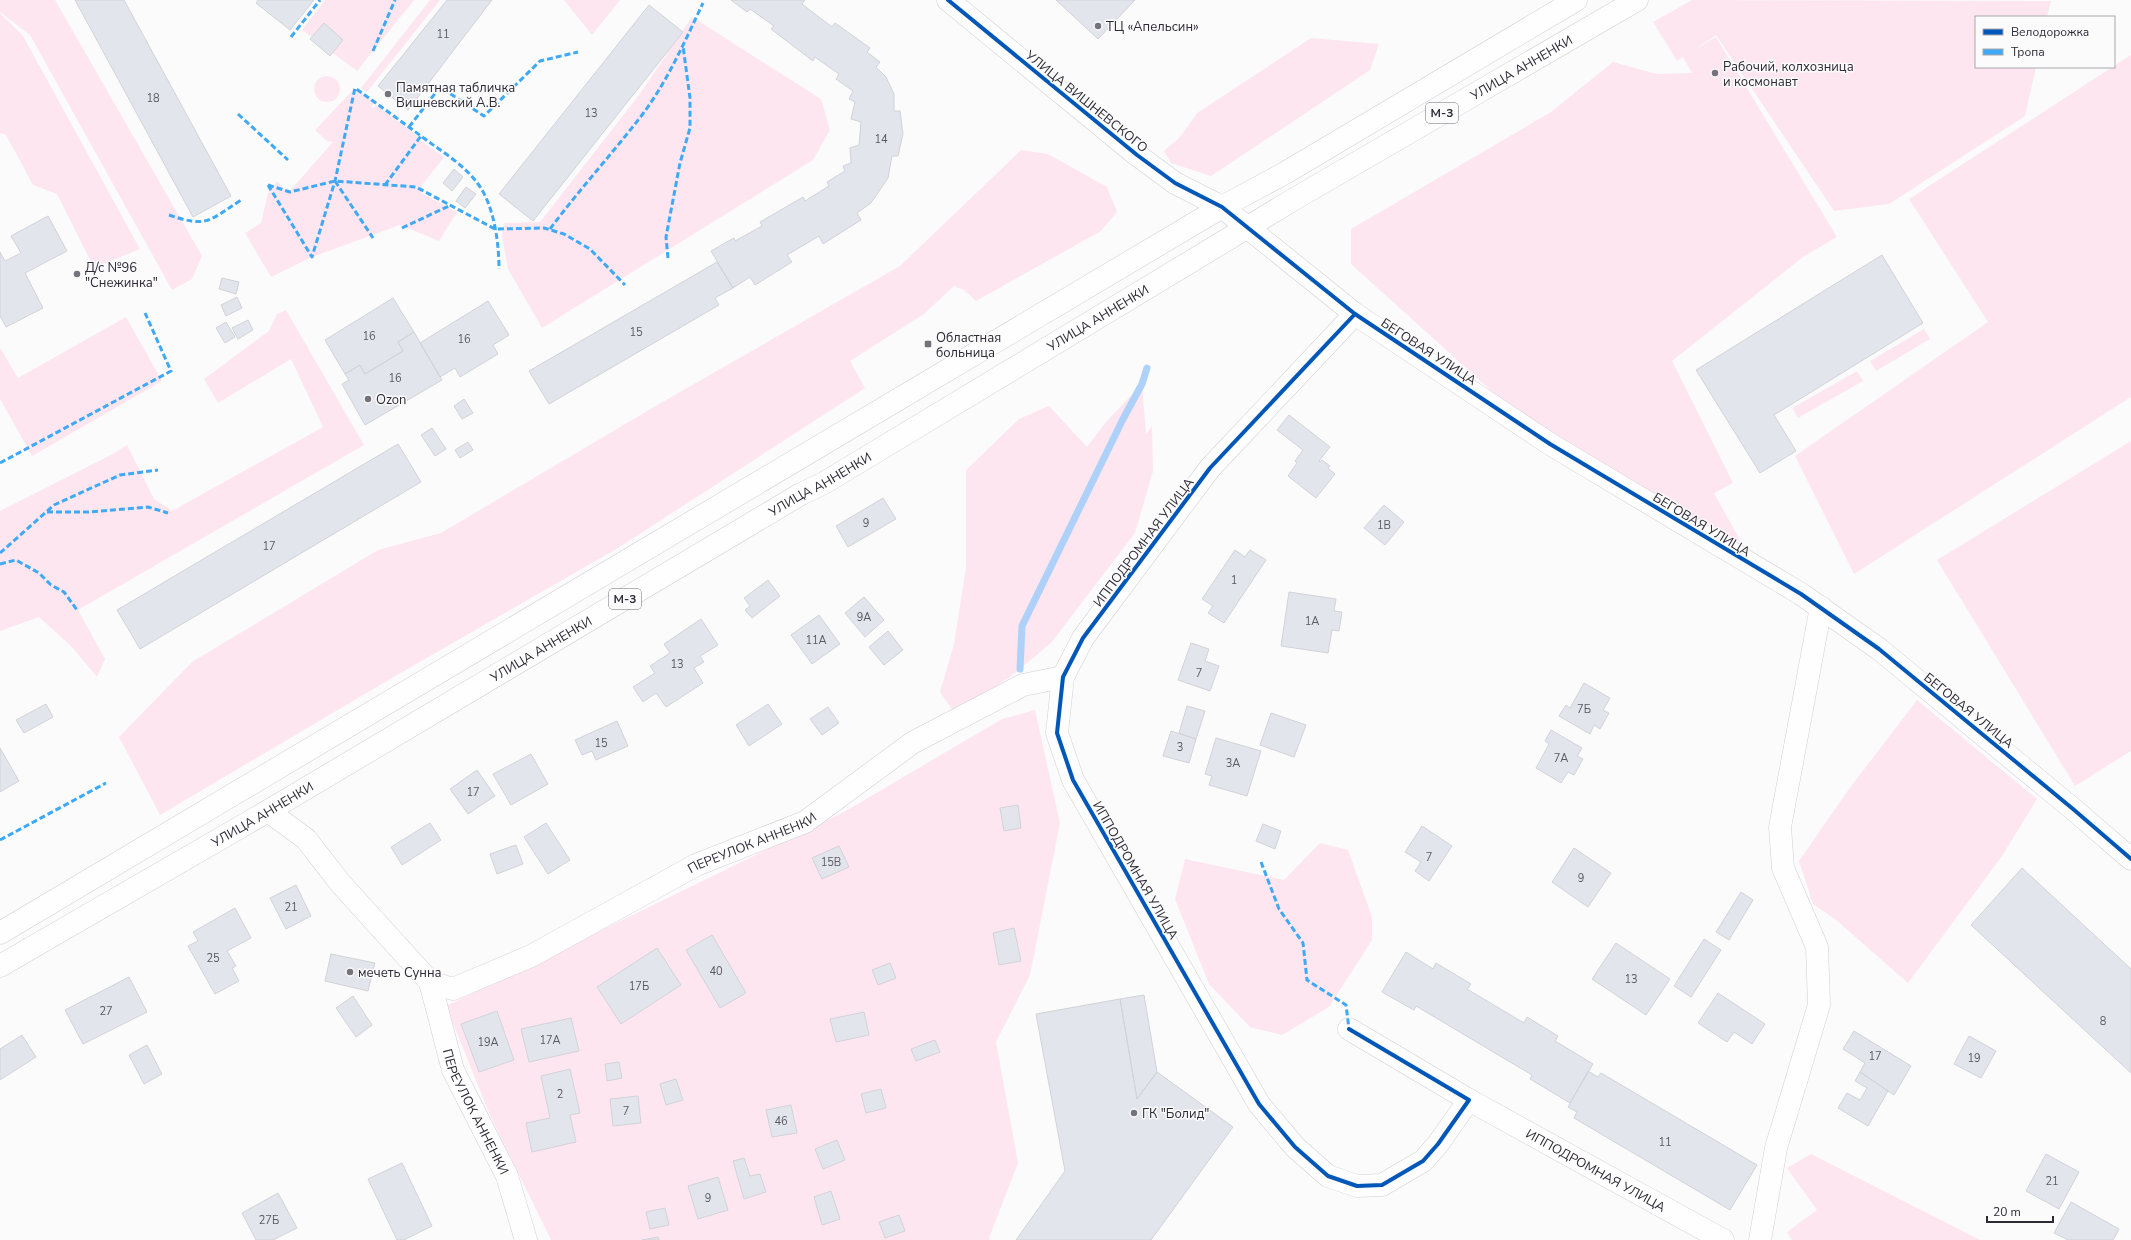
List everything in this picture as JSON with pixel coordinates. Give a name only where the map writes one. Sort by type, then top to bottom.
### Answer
[{"type":"street","name":"УЛИЦА ВИШНЕВСКОГО","points":[[948,0],[1137,155],[1175,183],[1222,207],[1247,227]]},
{"type":"street","name":"М-3","points":[[0,933],[1222,207],[1285,173],[1576,0]]},
{"type":"street","name":"УЛИЦА АННЕНКИ","points":[[0,966],[268,811],[801,494],[824,483],[1247,227],[1637,0]]},
{"type":"street","name":"БЕГОВАЯ УЛИЦА","points":[[1247,227],[1355,314],[1550,444],[1801,594],[1879,648],[2073,809],[2131,860]]},
{"type":"street","name":"ИППОДРОМНАЯ УЛИЦА","points":[[1355,314],[1210,468],[1083,638],[1063,677],[1057,733],[1073,780],[1259,1104],[1295,1147],[1328,1176],[1357,1186],[1382,1185],[1423,1161],[1438,1144],[1469,1100]]},
{"type":"street","points":[[1760,1240],[1776,1148],[1819,1005],[1817,947],[1783,868],[1780,826],[1821,607]]},
{"type":"street","name":"ПЕРЕУЛОК АННЕНКИ","points":[[430,982],[453,989],[531,956],[696,865],[805,822],[912,743],[1023,685],[1063,677]]},
{"type":"street","name":"ПЕРЕУЛОК АННЕНКИ","points":[[268,811],[306,839],[340,884],[430,982],[453,1070],[507,1176],[526,1240]]},
{"type":"street","name":"ИППОДРОМНАЯ УЛИЦА","points":[[1349,1029],[1469,1100],[1723,1240]]},
{"type":"shaded area","points":[[0,0],[55,0],[202,256],[192,279],[172,290],[30,35],[0,12]]},
{"type":"shaded area","points":[[325,0],[414,0],[357,71],[302,30]]},
{"type":"shaded area","points":[[430,0],[440,0],[367,92],[361,88]]},
{"type":"shaded area","points":[[564,0],[620,0],[592,35]]},
{"type":"shaded area","points":[[1692,0],[2051,1],[2047,16],[1975,16],[1975,68],[2036,68],[2025,116],[1889,204],[1834,211],[1716,35],[1694,50],[1716,37],[1837,237],[1803,257],[1672,361],[1733,483],[1714,493],[1741,542],[1550,444],[1351,264],[1351,229],[1551,112],[1613,62],[1657,74],[1692,73],[1683,57],[1677,61],[1653,22]]},
{"type":"shaded area","points":[[0,13],[23,36],[140,249],[94,268],[57,194],[33,185],[6,135],[0,133]]},
{"type":"shaded area","points":[[692,17],[821,99],[830,130],[813,160],[542,328],[508,269],[502,236],[504,223],[540,222],[639,95]]},
{"type":"shaded area","points":[[1311,38],[1379,44],[1370,70],[1211,176],[1171,163],[1164,151],[1180,137],[1197,113]]},
{"type":"shaded area","points":[[2131,55],[2131,397],[1854,574],[1795,456],[1988,322],[1909,199],[2111,68],[2115,68],[2115,65]]},
{"type":"shaded area","points":[[327,76],[337,79],[340,89],[337,99],[327,102],[317,99],[314,89],[317,79]]},
{"type":"shaded area","points":[[355,88],[375,102],[371,107],[373,108],[376,105],[419,137],[418,139],[444,157],[422,185],[421,193],[457,212],[439,241],[400,225],[312,257],[271,277],[245,233],[261,223],[268,193],[277,181],[288,193],[333,142],[327,141],[315,130]]},
{"type":"shaded area","points":[[1021,150],[1048,154],[1107,187],[1117,212],[1101,231],[976,301],[964,290],[954,286],[924,314],[850,361],[865,388],[618,548],[385,682],[160,815],[119,737],[192,662],[378,550],[441,533],[654,407],[900,266]]},
{"type":"shaded area","points":[[286,310],[364,445],[78,610],[105,659],[97,677],[72,647],[39,617],[0,631],[0,511],[111,455],[127,445],[154,499],[172,511],[323,427],[291,359],[218,403],[204,379],[269,331],[277,314]]},
{"type":"shaded area","points":[[126,317],[162,381],[32,456],[0,399],[0,348],[18,378]]},
{"type":"shaded area","points":[[1924,329],[1930,339],[1876,371],[1870,361]]},
{"type":"shaded area","points":[[1857,371],[1863,381],[1798,418],[1792,408]]},
{"type":"shaded area","points":[[1142,384],[1146,434],[1152,426],[1153,471],[1135,533],[1051,643],[1010,677],[954,712],[940,692],[954,644],[966,567],[966,470],[1019,419],[1049,406],[1087,447],[1105,423]]},
{"type":"shaded area","points":[[2131,441],[2131,751],[2075,786],[1937,560]]},
{"type":"shaded area","points":[[1917,700],[2037,799],[2002,856],[1908,983],[1835,919],[1813,904],[1799,861],[1849,789]]},
{"type":"shaded area","points":[[1035,710],[1060,823],[1030,975],[996,1042],[1018,1163],[989,1238],[990,1240],[551,1240],[490,1115],[446,1006],[844,812],[1002,719]]},
{"type":"shaded area","points":[[1320,843],[1348,850],[1372,917],[1372,940],[1329,1007],[1282,1035],[1250,1027],[1209,984],[1175,899],[1185,859],[1284,880]]},
{"type":"shaded area","points":[[1811,1154],[1980,1240],[1792,1240],[1787,1232],[1817,1210],[1787,1168]]},
{"type":"building","points":[[75,0],[124,0],[231,196],[193,217]]},
{"type":"building","points":[[258,0],[314,0],[290,30],[256,3]]},
{"type":"building","points":[[447,0],[492,0],[408,110],[378,86]]},
{"type":"building","points":[[731,0],[805,0],[802,4],[832,27],[835,23],[870,48],[867,52],[880,62],[876,67],[886,77],[894,94],[894,111],[900,111],[903,134],[898,156],[892,156],[888,178],[871,203],[857,213],[861,220],[823,244],[819,236],[787,255],[792,262],[755,285],[750,277],[733,288],[711,251],[734,238],[735,241],[762,226],[760,222],[803,197],[805,201],[829,186],[827,182],[845,171],[843,166],[851,163],[850,148],[859,145],[861,122],[851,119],[855,102],[849,99],[853,91],[836,79],[839,74],[815,57],[813,61],[771,29],[774,26],[750,9],[747,12]]},
{"type":"building","name":"ТЦ «Апельсин»","points":[[1056,0],[1135,0],[1098,39]]},
{"type":"building","points":[[649,5],[683,32],[533,221],[499,194]]},
{"type":"building","points":[[324,23],[343,40],[330,56],[310,39]]},
{"type":"building","points":[[454,169],[463,177],[452,191],[443,183]]},
{"type":"building","points":[[466,187],[476,194],[465,208],[456,201]]},
{"type":"building","points":[[48,216],[67,251],[25,273],[43,308],[6,327],[0,316],[0,252],[5,261],[21,253],[11,236]]},
{"type":"building","points":[[1882,255],[1923,323],[1774,415],[1796,451],[1760,473],[1696,370]]},
{"type":"building","points":[[717,262],[733,288],[715,298],[719,305],[549,404],[529,371]]},
{"type":"building","points":[[222,278],[239,282],[236,294],[219,289]]},
{"type":"building","points":[[237,297],[242,308],[226,316],[221,305]]},
{"type":"building","points":[[393,298],[414,332],[398,342],[403,351],[365,374],[360,365],[345,374],[325,340]]},
{"type":"building","points":[[488,301],[509,335],[493,345],[498,354],[460,377],[455,368],[440,377],[420,343]]},
{"type":"building","points":[[248,320],[253,330],[238,339],[232,328]]},
{"type":"building","points":[[226,322],[235,337],[225,343],[216,328]]},
{"type":"building","points":[[414,332],[442,380],[365,425],[342,384],[349,380],[345,374],[360,365],[365,374],[403,351],[398,342]]},
{"type":"building","points":[[464,399],[473,413],[462,419],[454,406]]},
{"type":"building","points":[[1289,415],[1330,447],[1319,461],[1320,462],[1322,460],[1330,466],[1328,468],[1335,474],[1316,498],[1288,476],[1297,463],[1295,461],[1303,450],[1277,430]]},
{"type":"building","points":[[432,428],[446,449],[435,456],[421,435]]},
{"type":"building","points":[[468,442],[473,450],[460,458],[455,450]]},
{"type":"building","points":[[398,444],[421,482],[140,649],[117,610]]},
{"type":"building","points":[[883,498],[896,519],[848,547],[836,526]]},
{"type":"building","points":[[1384,505],[1404,522],[1385,545],[1364,528]]},
{"type":"building","points":[[1235,550],[1245,557],[1250,550],[1266,560],[1224,623],[1208,613],[1213,606],[1202,599]]},
{"type":"building","points":[[768,580],[780,596],[752,618],[745,610],[750,606],[744,598]]},
{"type":"building","points":[[1289,592],[1336,599],[1334,611],[1342,612],[1339,631],[1332,630],[1328,653],[1281,646]]},
{"type":"building","points":[[864,597],[884,620],[865,637],[845,613]]},
{"type":"building","points":[[819,615],[840,644],[812,664],[791,635]]},
{"type":"building","points":[[701,619],[718,645],[700,656],[704,662],[694,668],[703,683],[666,707],[656,693],[643,702],[633,687],[655,673],[650,666],[670,653],[664,644]]},
{"type":"building","points":[[888,631],[903,650],[884,665],[869,647]]},
{"type":"building","points":[[1191,643],[1209,649],[1205,661],[1219,666],[1210,691],[1178,680]]},
{"type":"building","points":[[1584,683],[1610,698],[1603,710],[1609,713],[1600,729],[1594,725],[1590,734],[1559,716],[1566,705],[1570,708]]},
{"type":"building","points":[[46,704],[53,717],[24,733],[16,720]]},
{"type":"building","points":[[768,704],[782,724],[749,746],[736,725]]},
{"type":"building","points":[[1187,706],[1205,711],[1196,739],[1179,733]]},
{"type":"building","points":[[828,707],[839,723],[822,735],[810,719]]},
{"type":"building","points":[[1271,713],[1306,725],[1294,757],[1260,745]]},
{"type":"building","points":[[617,721],[628,746],[596,760],[592,751],[582,755],[575,740]]},
{"type":"building","points":[[1551,730],[1582,748],[1577,756],[1583,759],[1574,775],[1568,772],[1561,783],[1536,768],[1549,744],[1545,741]]},
{"type":"building","points":[[1171,731],[1196,739],[1189,763],[1163,756]]},
{"type":"building","points":[[1216,738],[1261,751],[1247,796],[1209,785],[1212,776],[1205,774]]},
{"type":"building","points":[[0,748],[19,781],[0,792]]},
{"type":"building","points":[[531,754],[548,784],[511,805],[493,774]]},
{"type":"building","points":[[477,770],[495,796],[468,814],[450,789]]},
{"type":"building","points":[[1018,805],[1021,828],[1004,831],[1000,808]]},
{"type":"building","points":[[430,823],[441,840],[402,865],[391,847]]},
{"type":"building","points":[[546,823],[570,860],[548,874],[524,837]]},
{"type":"building","points":[[1263,824],[1281,831],[1275,849],[1256,841]]},
{"type":"building","points":[[1422,826],[1452,846],[1429,881],[1415,871],[1421,862],[1405,852]]},
{"type":"building","points":[[516,845],[523,864],[497,874],[490,854]]},
{"type":"building","points":[[839,846],[849,867],[822,879],[812,858]]},
{"type":"building","points":[[1574,848],[1611,873],[1588,907],[1552,882]]},
{"type":"building","points":[[2022,868],[2131,969],[2131,1073],[1971,925]]},
{"type":"building","points":[[296,885],[311,916],[286,929],[270,898]]},
{"type":"building","points":[[1741,892],[1753,900],[1729,940],[1716,932]]},
{"type":"building","points":[[235,908],[251,938],[227,951],[236,966],[232,968],[239,981],[215,994],[188,946],[198,941],[193,932]]},
{"type":"building","points":[[1014,928],[1021,961],[999,965],[993,933]]},
{"type":"building","points":[[712,935],[746,993],[720,1008],[686,950]]},
{"type":"building","points":[[1704,939],[1721,950],[1691,997],[1674,986]]},
{"type":"building","points":[[1616,943],[1670,979],[1646,1015],[1592,979]]},
{"type":"building","points":[[657,948],[681,985],[621,1024],[597,987]]},
{"type":"building","points":[[1406,952],[1433,969],[1436,963],[1471,984],[1467,989],[1524,1023],[1527,1017],[1558,1036],[1555,1041],[1593,1064],[1570,1103],[1530,1079],[1532,1075],[1416,1006],[1414,1010],[1382,992]]},
{"type":"building","name":"мечеть Сунна","points":[[331,954],[375,963],[368,991],[325,981]]},
{"type":"building","points":[[890,963],[896,978],[878,985],[872,970]]},
{"type":"building","points":[[129,977],[147,1012],[83,1044],[65,1010]]},
{"type":"building","points":[[1718,993],[1765,1024],[1752,1044],[1734,1032],[1727,1042],[1698,1023]]},
{"type":"building","points":[[1144,995],[1157,1072],[1137,1099],[1120,999]]},
{"type":"building","points":[[353,996],[372,1025],[356,1037],[336,1008]]},
{"type":"building","name":"ГК \"Болид\"","points":[[1120,999],[1137,1099],[1157,1072],[1233,1127],[1151,1240],[1016,1240],[1065,1171],[1036,1014]]},
{"type":"building","points":[[497,1011],[514,1060],[479,1072],[461,1024]]},
{"type":"building","points":[[864,1012],[869,1035],[836,1042],[830,1019]]},
{"type":"building","points":[[571,1018],[579,1051],[529,1062],[521,1029]]},
{"type":"building","points":[[1854,1031],[1911,1066],[1894,1095],[1860,1072],[1865,1063],[1843,1049]]},
{"type":"building","points":[[22,1035],[36,1057],[0,1080],[0,1049]]},
{"type":"building","points":[[1969,1036],[1996,1051],[1981,1078],[1954,1064]]},
{"type":"building","points":[[935,1040],[940,1052],[916,1061],[911,1049]]},
{"type":"building","points":[[147,1045],[162,1074],[144,1084],[129,1055]]},
{"type":"building","points":[[619,1062],[622,1078],[607,1081],[605,1064]]},
{"type":"building","points":[[570,1069],[580,1113],[570,1115],[576,1142],[532,1152],[526,1123],[550,1118],[541,1076]]},
{"type":"building","points":[[1588,1071],[1598,1077],[1601,1073],[1757,1165],[1730,1210],[1574,1118],[1577,1112],[1568,1107]]},
{"type":"building","points":[[1860,1072],[1888,1091],[1868,1126],[1838,1108],[1847,1093],[1860,1100],[1867,1088],[1855,1081]]},
{"type":"building","points":[[676,1079],[683,1100],[666,1105],[660,1084]]},
{"type":"building","points":[[881,1089],[886,1108],[866,1113],[861,1094]]},
{"type":"building","points":[[638,1096],[641,1123],[613,1126],[610,1099]]},
{"type":"building","points":[[791,1105],[797,1133],[772,1137],[766,1110]]},
{"type":"building","points":[[837,1140],[845,1160],[823,1169],[815,1149]]},
{"type":"building","points":[[2046,1154],[2079,1172],[2059,1209],[2026,1191]]},
{"type":"building","points":[[744,1158],[750,1176],[760,1174],[766,1192],[744,1199],[733,1161]]},
{"type":"building","points":[[402,1163],[432,1226],[404,1240],[397,1240],[368,1179]]},
{"type":"building","points":[[718,1177],[728,1210],[698,1219],[688,1186]]},
{"type":"building","points":[[831,1191],[840,1219],[822,1225],[814,1197]]},
{"type":"building","points":[[278,1193],[297,1228],[273,1240],[256,1240],[242,1213]]},
{"type":"building","points":[[2071,1202],[2119,1229],[2113,1240],[2068,1240],[2054,1233]]},
{"type":"building","points":[[665,1208],[669,1225],[650,1229],[646,1212]]},
{"type":"building","points":[[899,1215],[905,1231],[885,1238],[879,1222]]},
{"type":"building","points":[[658,1237],[659,1240],[642,1240]]},
{"type":"waterway","points":[[1020,669],[1022,626],[1123,419],[1142,384],[1147,368]]},
{"type":"marked path","points":[[291,37],[320,0]]},
{"type":"marked path","points":[[373,51],[395,0]]},
{"type":"marked path","points":[[550,229],[631,129],[660,89],[703,3]]},
{"type":"marked path","points":[[668,258],[666,237],[680,163],[690,128],[690,98],[683,46]]},
{"type":"marked path","points":[[409,127],[440,87],[484,116],[540,61],[578,52]]},
{"type":"marked path","points":[[268,185],[312,257],[335,181],[355,88],[462,166],[478,184],[492,213],[497,236],[499,269]]},
{"type":"marked path","points":[[238,114],[288,160]]},
{"type":"marked path","points":[[385,185],[421,136]]},
{"type":"marked path","points":[[335,181],[373,238]]},
{"type":"marked path","points":[[268,185],[290,192],[335,181],[416,187],[495,229],[544,228],[564,234],[590,249],[625,285]]},
{"type":"marked path","points":[[169,215],[200,222],[222,213],[241,200]]},
{"type":"marked path","points":[[402,228],[451,205]]},
{"type":"marked path","points":[[0,463],[171,371],[145,313]]},
{"type":"marked path","points":[[0,553],[54,505],[120,475],[158,470]]},
{"type":"marked path","points":[[47,512],[88,512],[148,507],[168,513]]},
{"type":"marked path","points":[[0,564],[16,560],[39,573],[51,585],[64,592],[77,610]]},
{"type":"marked path","points":[[0,840],[106,783]]},
{"type":"marked path","points":[[1261,862],[1279,909],[1303,943],[1307,980],[1346,1005],[1349,1029]]},
{"type":"cycle path","points":[[948,0],[1137,155],[1175,183],[1222,207],[1355,314],[1550,444],[1801,594],[1879,649],[2073,809],[2131,859]]},
{"type":"cycle path","points":[[1349,1029],[1469,1100],[1438,1144],[1423,1161],[1382,1185],[1357,1186],[1328,1176],[1295,1147],[1259,1104],[1073,780],[1057,733],[1063,677],[1083,638],[1210,468],[1355,314]]},
{"type":"place","name":"ТЦ «Апельсин»","points":[[1098,26]]},
{"type":"place","name":"Рабочий, колхозница и космонавт","points":[[1715,73]]},
{"type":"place","name":"Памятная табличка Вишневский А.В.","points":[[388,94]]},
{"type":"place","name":"Д/с №96 \"Снежинка\"","points":[[77,274]]},
{"type":"place","name":"Областная больница","points":[[928,344]]},
{"type":"place","name":"Ozon","points":[[368,399]]},
{"type":"place","name":"мечеть Сунна","points":[[350,972]]},
{"type":"place","name":"ГК \"Болид\"","points":[[1134,1113]]}]
